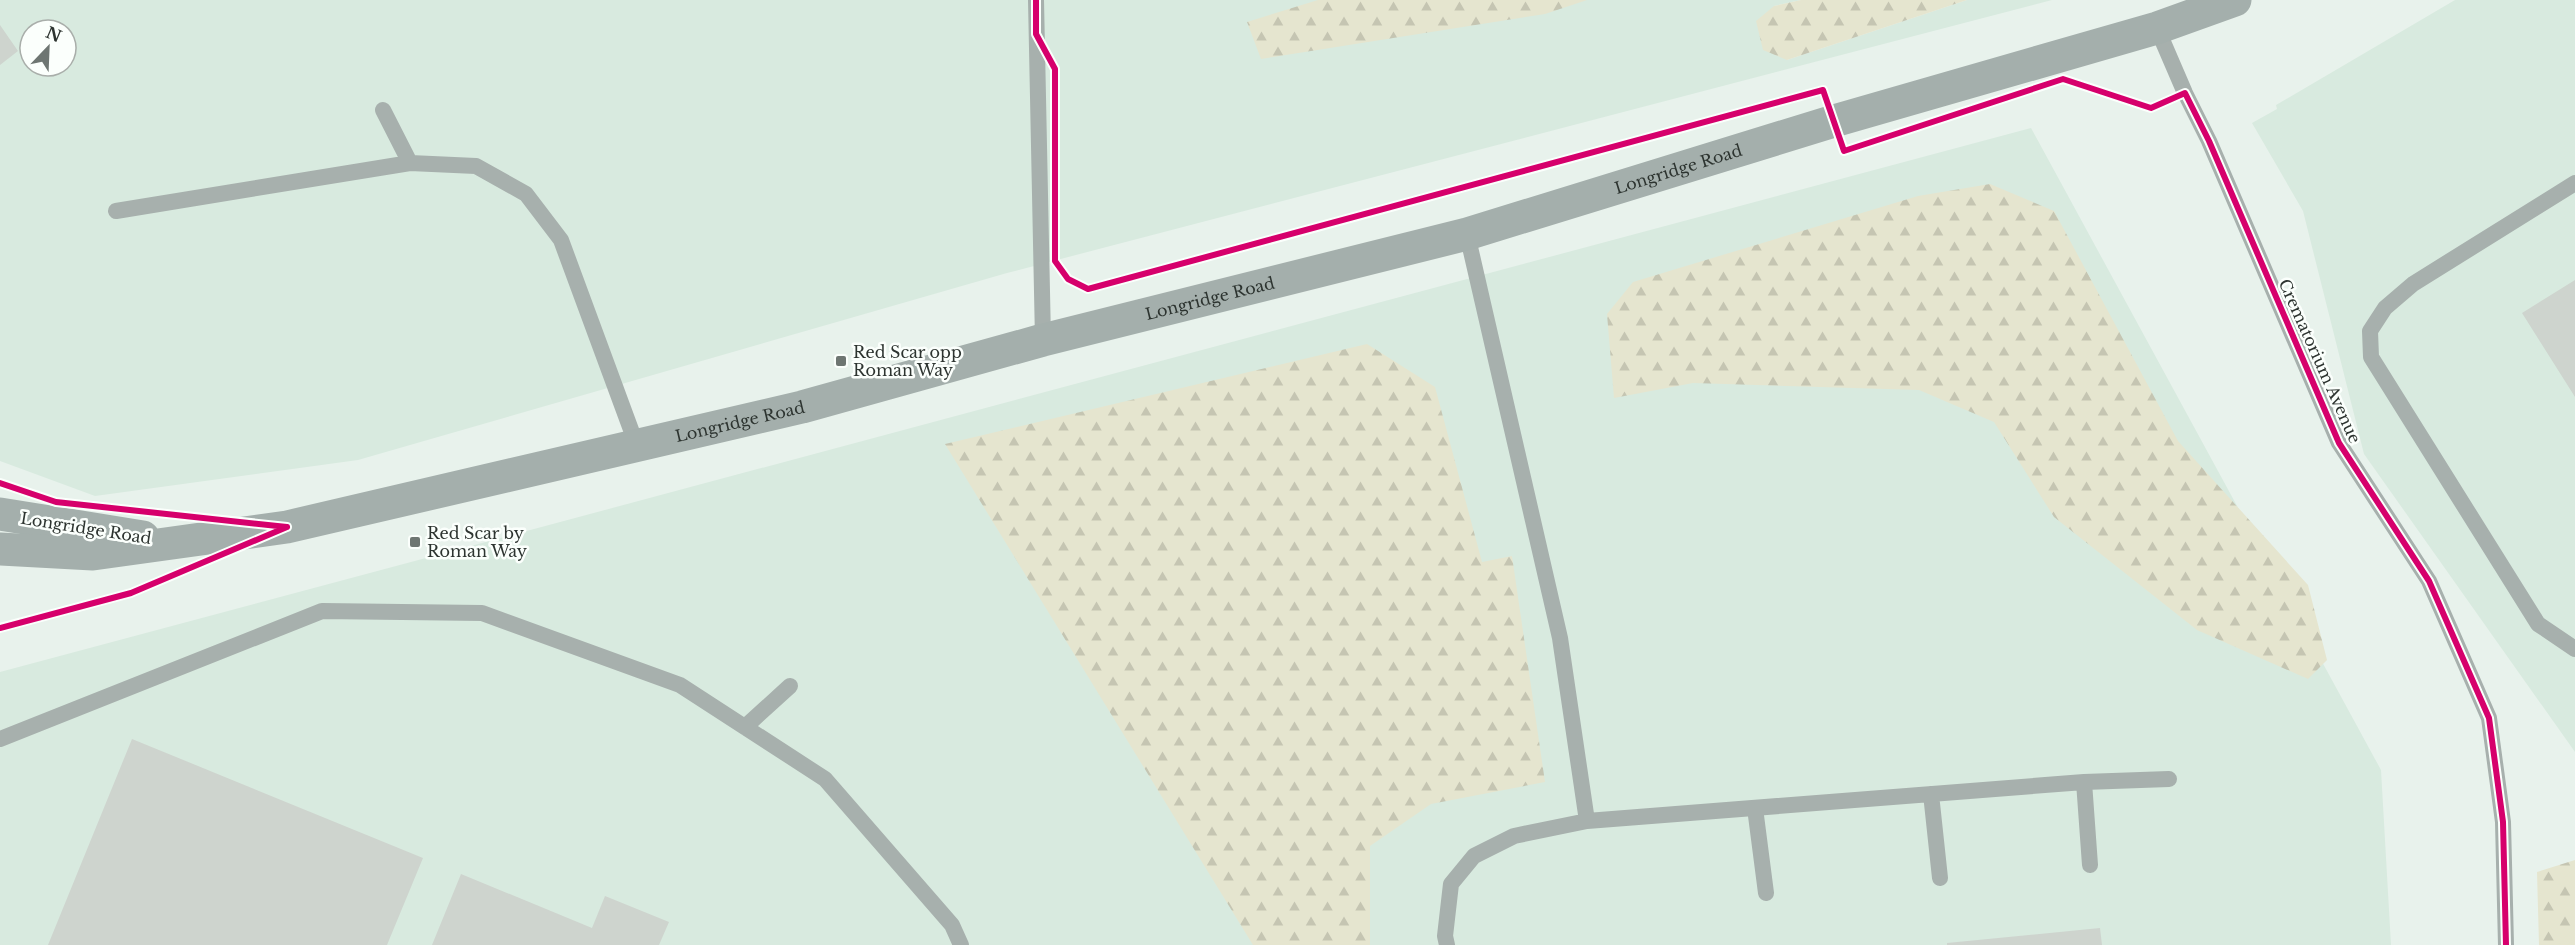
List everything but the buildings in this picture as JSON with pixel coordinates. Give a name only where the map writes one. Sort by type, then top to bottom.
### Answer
[{"type":"main road","name":"Longridge Road","points":[[0,549],[93,554],[287,527],[802,407],[1043,340],[1467,234],[1834,121],[2157,28],[2235,0]]},
{"type":"main road","name":"Longridge Road","points":[[0,514],[172,542]]},
{"type":"lane","points":[[1036,0],[1043,340]]},
{"type":"lane","name":"Crematorium Avenue","points":[[2157,28],[2209,141],[2339,443],[2428,581],[2489,718],[2503,822],[2506,945]]},
{"type":"lane","points":[[383,110],[410,163]]},
{"type":"lane","points":[[116,211],[410,163],[477,166],[526,194],[561,240],[637,446]]},
{"type":"lane","points":[[2575,183],[2413,284],[2385,308],[2370,331],[2371,357],[2538,624],[2575,649]]},
{"type":"lane","points":[[1467,234],[1560,638],[1587,821]]},
{"type":"lane","points":[[0,739],[322,611],[482,613],[680,685],[825,779],[952,925],[961,945]]},
{"type":"lane","points":[[745,727],[789,686]]},
{"type":"lane","points":[[1447,945],[1445,936],[1451,884],[1474,856],[1514,836],[1587,821],[2084,782],[2169,779]]},
{"type":"lane","points":[[2084,782],[2090,866]]},
{"type":"lane","points":[[1931,794],[1940,878]]},
{"type":"lane","points":[[1755,808],[1766,893]]},
{"type":"shaded area","points":[[0,0],[1801,0],[1774,6],[1787,60],[1967,0],[2052,0],[1007,273],[358,460],[95,496],[0,461]]},
{"type":"shaded area","points":[[2455,0],[2575,0],[2575,752],[2364,454],[2303,211],[2252,123],[2277,109],[2276,105]]},
{"type":"shaded area","points":[[2031,128],[2381,770],[2391,945],[0,945],[0,672]]},
{"type":"green space","points":[[1318,0],[1587,0],[1545,14],[1261,59],[1247,22]]},
{"type":"green space","points":[[1801,0],[1967,0],[1787,60],[1763,50],[1756,21],[1774,6]]},
{"type":"green space","points":[[1990,184],[2054,211],[2178,441],[2308,585],[2327,660],[2308,679],[2197,630],[2054,517],[1994,422],[1919,390],[1693,383],[1614,398],[1607,314],[1633,282],[1918,196]]},
{"type":"green space","points":[[1367,344],[1435,387],[1482,562],[1512,556],[1545,782],[1431,804],[1370,846],[1370,945],[1253,945],[945,444]]},
{"type":"green space","points":[[2575,860],[2575,945],[2539,945],[2537,872]]},
{"type":"cycle path","points":[[1036,0],[1036,34],[1055,69],[1055,261],[1068,279],[1088,289],[1823,90],[1844,151],[2063,79],[2151,108],[2185,93],[2209,141],[2339,443],[2429,581],[2489,718],[2503,822],[2506,945]]},
{"type":"cycle path","points":[[0,483],[56,502],[287,527]]},
{"type":"cycle path","points":[[0,628],[131,593],[287,527]]},
{"type":"place","name":"Red Scar opp Roman Way","points":[[841,361]]},
{"type":"place","name":"Red Scar by Roman Way","points":[[415,542]]}]
